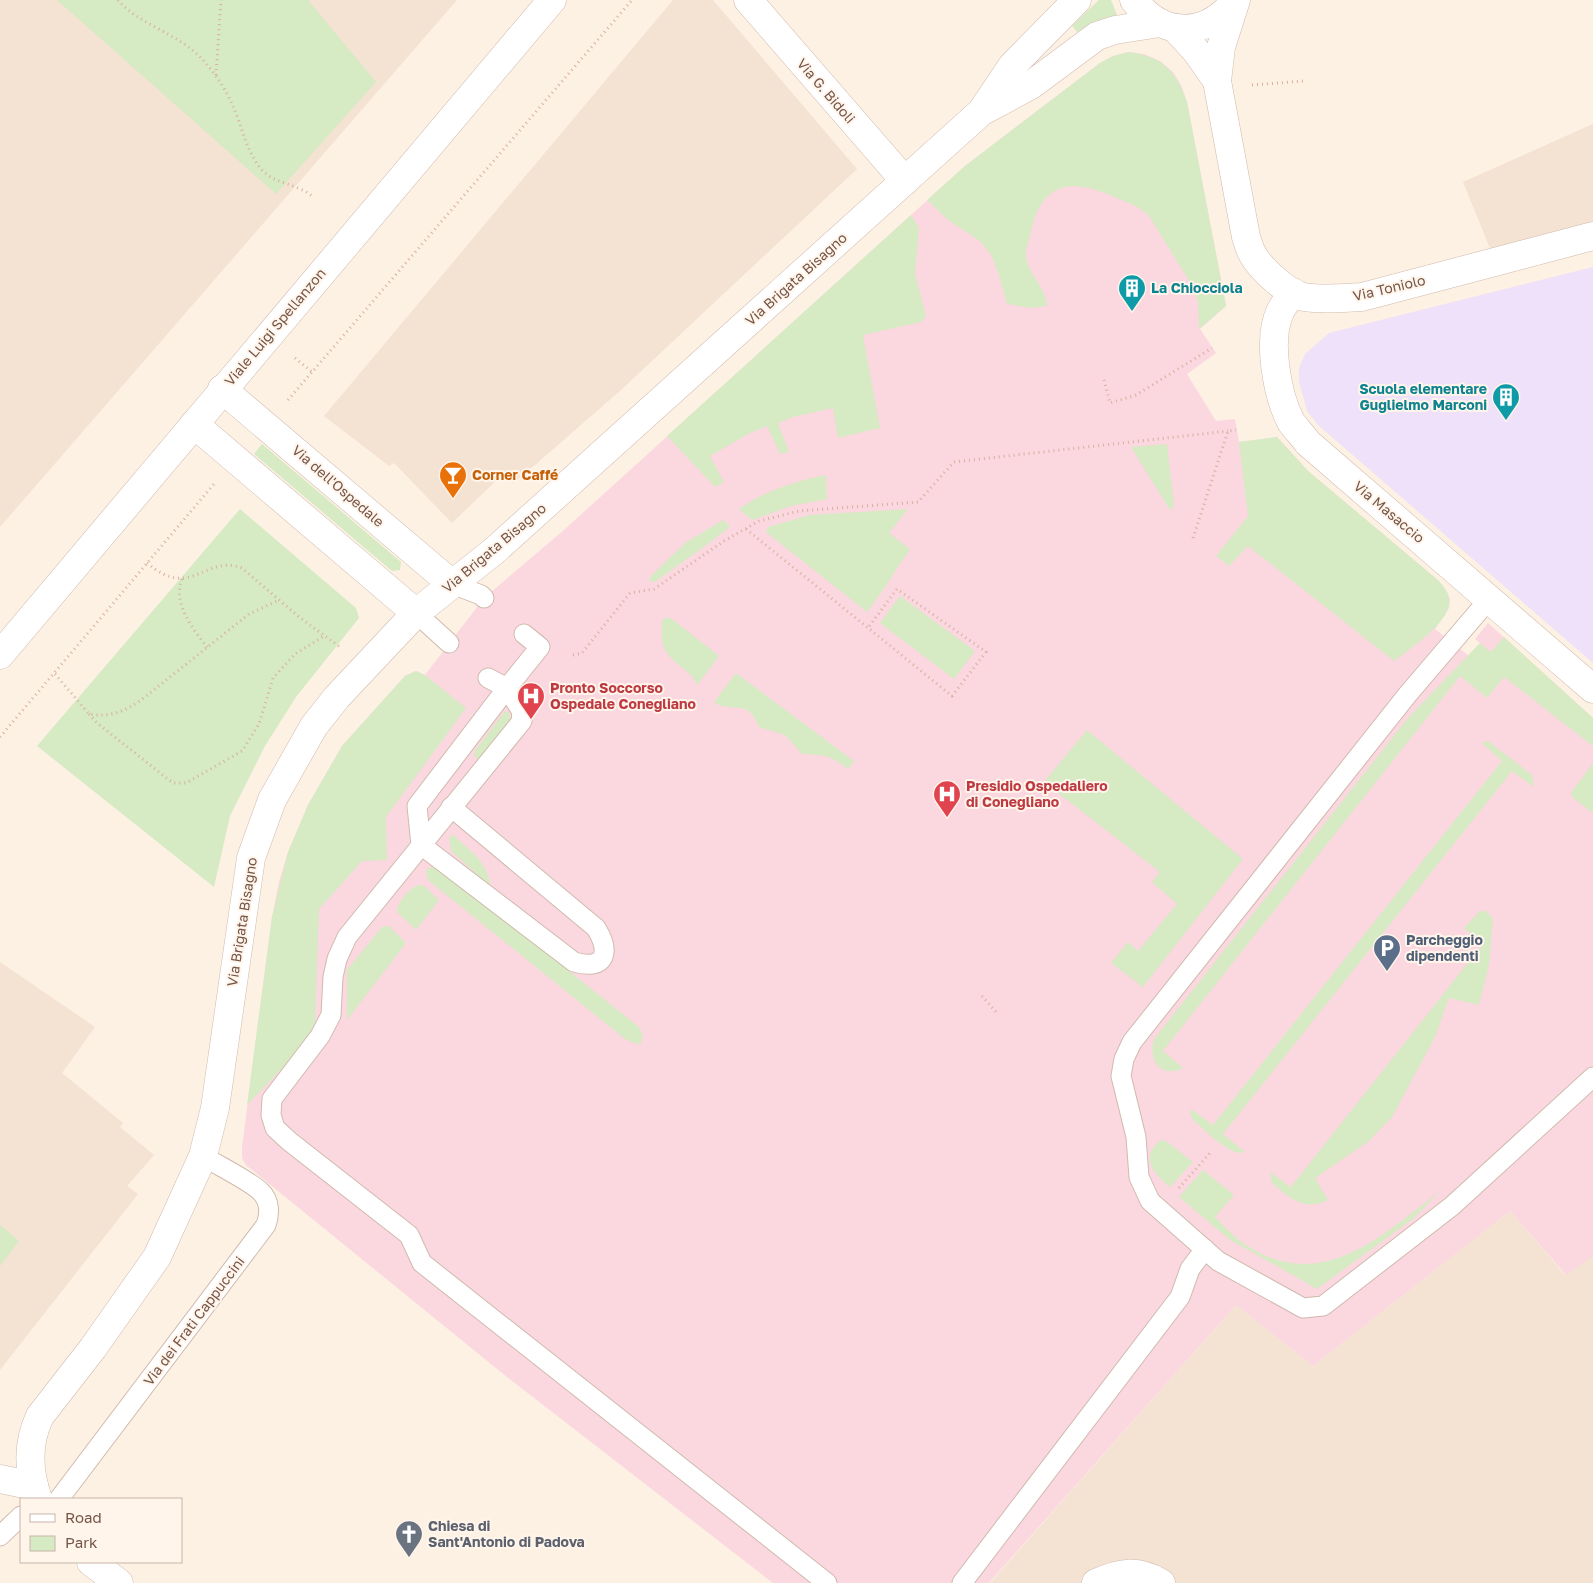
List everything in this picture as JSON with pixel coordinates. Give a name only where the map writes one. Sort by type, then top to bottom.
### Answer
[{"type":"street","name":"Viale Luigi Spellanzon","points":[[0,655],[222,389],[552,0]]},
{"type":"street","name":"Via G. Bidoli","points":[[748,0],[905,181]]},
{"type":"street","points":[[981,112],[1012,66],[1077,0]]},
{"type":"street","name":"Via Toniolo","points":[[1134,0],[1145,14],[1167,26],[1196,51],[1217,81]]},
{"type":"street","points":[[981,112],[1031,85],[1097,36],[1115,30],[1167,26],[1193,28],[1209,24],[1225,15],[1236,0]]},
{"type":"street","name":"Via Toniolo","points":[[1236,0],[1221,46],[1217,81],[1246,237],[1253,255],[1264,268],[1293,292],[1302,296],[1328,299],[1362,297],[1593,236]]},
{"type":"street","name":"Via Brigata Bisagno","points":[[203,1156],[215,1108],[244,896],[251,858],[258,833],[272,800],[314,726],[337,697],[416,613],[494,551],[981,112]]},
{"type":"street","name":"Via Masaccio","points":[[1293,292],[1280,312],[1275,336],[1275,360],[1284,406],[1292,423],[1308,443],[1490,598],[1593,690]]},
{"type":"street","name":"Via dell'Ospedale","points":[[222,389],[452,584]]},
{"type":"street","points":[[194,424],[416,613]]},
{"type":"street","points":[[36,1492],[30,1454],[34,1428],[40,1416],[93,1348],[157,1257],[203,1156]]},
{"type":"street","points":[[0,1478],[36,1492]]},
{"type":"street","points":[[92,1563],[119,1583]]},
{"type":"street","points":[[1096,1583],[1117,1573],[1146,1575],[1161,1583]]},
{"type":"lane","points":[[452,584],[481,595],[484,598]]},
{"type":"lane","points":[[1490,598],[1408,694],[1132,1042],[1124,1059],[1121,1076],[1136,1138],[1139,1177],[1150,1201],[1218,1261],[1303,1308],[1323,1306],[1452,1206],[1593,1077]]},
{"type":"lane","points":[[416,613],[449,643]]},
{"type":"lane","points":[[452,808],[596,928],[605,946],[601,960],[594,964],[584,965],[574,962],[421,845],[417,806],[506,688],[540,647],[524,634]]},
{"type":"lane","points":[[488,678],[506,688],[521,710],[522,721],[347,937],[337,959],[333,977],[331,1015],[320,1036],[272,1099],[271,1115],[275,1128],[289,1142],[409,1235],[422,1263],[827,1583]]},
{"type":"lane","name":"Via dei Frati Cappuccini","points":[[60,1498],[266,1225],[270,1214],[267,1202],[261,1192],[203,1156]]},
{"type":"lane","points":[[962,1583],[1180,1297],[1190,1269],[1204,1249]]},
{"type":"lane","points":[[0,1536],[20,1517]]},
{"type":"path","points":[[118,0],[132,12],[191,48],[216,76],[232,104],[261,169],[274,180],[300,187],[312,196]]},
{"type":"path","points":[[216,76],[222,0]]},
{"type":"path","points":[[285,403],[632,0]]},
{"type":"path","points":[[1244,86],[1304,81]]},
{"type":"path","points":[[1104,380],[1110,403],[1136,395],[1212,348]]},
{"type":"path","points":[[295,357],[312,372]]},
{"type":"path","points":[[572,655],[582,652],[588,646],[630,593],[654,589],[724,541],[759,522],[799,511],[918,502],[954,462],[1236,430]]},
{"type":"path","points":[[1193,538],[1228,432]]},
{"type":"path","points":[[0,737],[218,479]]},
{"type":"path","points":[[746,529],[868,628],[952,696],[986,652],[897,589],[868,628]]},
{"type":"path","points":[[147,563],[167,576],[182,579],[224,566],[234,565],[250,574],[278,600],[345,650]]},
{"type":"path","points":[[182,579],[179,594],[184,610],[195,632],[207,648]]},
{"type":"path","points":[[89,714],[106,715],[129,709],[248,614],[278,600]]},
{"type":"path","points":[[55,674],[97,723],[174,784],[186,783],[242,750],[259,724],[273,678],[295,654],[324,636]]},
{"type":"path","points":[[982,996],[997,1013]]},
{"type":"path","points":[[1175,1193],[1210,1153]]},
{"type":"shaded area","points":[[0,0],[457,0],[0,527]]},
{"type":"shaded area","points":[[673,0],[713,0],[857,169],[621,390],[513,483],[503,474],[452,523],[394,463],[389,466],[324,416]]},
{"type":"shaded area","name":"Presidio Ospedaliero di Conegliano","points":[[1129,52],[1144,54],[1160,61],[1173,72],[1181,85],[1187,102],[1226,306],[1200,329],[1216,353],[1187,374],[1216,421],[1235,419],[1239,442],[1277,437],[1308,471],[1439,581],[1450,599],[1449,608],[1435,629],[1469,656],[1480,643],[1475,639],[1488,623],[1593,718],[1593,1256],[1566,1275],[1510,1211],[1313,1366],[1236,1305],[989,1583],[773,1583],[507,1377],[246,1165],[242,1158],[242,1147],[272,917],[279,882],[288,852],[308,805],[342,746],[405,676],[416,671],[425,675],[484,598],[564,530],[965,166],[1100,63],[1113,56]]},
{"type":"shaded area","points":[[1593,124],[1593,225],[1491,251],[1463,182]]},
{"type":"shaded area","points":[[1593,267],[1593,663],[1318,425],[1307,411],[1299,382],[1299,368],[1305,354],[1329,333]]},
{"type":"shaded area","points":[[0,962],[95,1027],[62,1073],[123,1123],[120,1127],[154,1155],[127,1186],[138,1194],[0,1370]]},
{"type":"shaded area","points":[[1510,1211],[1565,1275],[1593,1256],[1593,1583],[990,1583],[1236,1305],[1313,1366]]},
{"type":"green space","points":[[57,0],[308,0],[376,82],[276,194]]},
{"type":"green space","points":[[1099,0],[1111,0],[1117,15],[1094,22],[1077,32],[1072,26]]},
{"type":"green space","points":[[1129,52],[1151,57],[1167,67],[1178,81],[1187,102],[1226,306],[1199,329],[1198,301],[1188,279],[1149,216],[1132,204],[1097,190],[1071,186],[1060,188],[1043,202],[1036,215],[1026,253],[1029,266],[1043,292],[1047,306],[1031,308],[1007,304],[991,255],[981,242],[947,219],[927,200],[965,166],[1100,63],[1113,56]]},
{"type":"green space","points":[[911,215],[919,228],[915,274],[926,316],[921,322],[863,335],[880,428],[838,438],[833,408],[793,417],[778,423],[789,452],[780,454],[767,426],[750,433],[710,456],[724,482],[715,487],[667,436]]},
{"type":"green space","points":[[1277,437],[1308,471],[1439,581],[1446,591],[1449,598],[1449,607],[1445,615],[1420,642],[1394,661],[1248,546],[1229,566],[1216,556],[1248,516],[1239,442]]},
{"type":"green space","points":[[262,444],[401,562],[400,570],[392,571],[254,454]]},
{"type":"green space","points":[[1167,444],[1174,506],[1170,510],[1131,447]]},
{"type":"green space","points":[[826,475],[827,499],[791,506],[752,520],[739,509],[759,497],[781,488],[803,480]]},
{"type":"green space","points":[[240,509],[356,608],[359,618],[296,697],[265,746],[230,816],[214,887],[37,746]]},
{"type":"green space","points":[[908,509],[889,533],[910,549],[867,612],[766,532],[768,527],[810,515]]},
{"type":"green space","points":[[723,520],[730,526],[726,530],[655,582],[650,581],[650,577],[685,543]]},
{"type":"green space","points":[[900,596],[975,651],[954,679],[880,623]]},
{"type":"green space","points":[[671,618],[719,656],[697,685],[690,674],[670,656],[663,645],[662,620]]},
{"type":"green space","points":[[1504,637],[1593,718],[1593,746],[1504,677],[1487,698],[1460,676],[1163,1051],[1183,1068],[1168,1071],[1158,1066],[1153,1054],[1154,1039],[1408,718],[1480,643],[1491,652]]},
{"type":"green space","points":[[416,671],[425,675],[466,708],[386,817],[387,860],[362,861],[319,909],[315,1023],[311,1038],[247,1105],[272,917],[288,852],[308,805],[342,746],[405,676]]},
{"type":"green space","points":[[736,673],[854,761],[848,769],[826,757],[802,754],[785,735],[759,727],[749,712],[744,709],[720,706],[714,702]]},
{"type":"green space","points":[[505,711],[509,712],[510,720],[482,757],[476,759],[474,752]]},
{"type":"green space","points":[[1087,730],[1243,859],[1143,987],[1111,963],[1128,942],[1138,951],[1177,904],[1152,882],[1160,872],[1044,782]]},
{"type":"green space","points":[[1488,741],[1532,775],[1534,787],[1512,771],[1223,1134],[1245,1152],[1239,1153],[1225,1147],[1193,1120],[1190,1113],[1191,1109],[1213,1125],[1502,761],[1482,743]]},
{"type":"green space","points":[[1593,763],[1593,813],[1572,797],[1571,793]]},
{"type":"green space","points":[[452,834],[482,863],[489,877],[491,887],[451,851],[449,839]]},
{"type":"green space","points":[[428,868],[440,868],[639,1027],[643,1036],[641,1043],[636,1044],[625,1039],[428,880],[426,871]]},
{"type":"green space","points":[[418,885],[423,885],[439,900],[416,930],[397,912],[404,896]]},
{"type":"green space","points":[[1480,911],[1486,911],[1493,918],[1489,965],[1479,1005],[1449,998],[1435,1037],[1392,1117],[1369,1141],[1315,1178],[1328,1200],[1312,1205],[1298,1202],[1285,1194],[1272,1183],[1270,1172],[1291,1187],[1482,945],[1464,928]]},
{"type":"green space","points":[[389,926],[406,943],[347,1020],[347,970],[382,927]]},
{"type":"green space","points":[[1161,1140],[1166,1141],[1193,1162],[1170,1187],[1158,1176],[1151,1165],[1151,1153],[1154,1146]]},
{"type":"green space","points":[[1203,1170],[1234,1195],[1215,1217],[1243,1243],[1271,1258],[1298,1264],[1323,1262],[1348,1254],[1372,1242],[1440,1191],[1414,1218],[1317,1289],[1229,1239],[1179,1197]]},
{"type":"green space","points":[[0,1225],[19,1241],[0,1266]]},
{"type":"place","name":"La Chiocciola","points":[[1132,312]]},
{"type":"place","name":"Scuola elementare Guglielmo Marconi","points":[[1506,421]]},
{"type":"place","name":"Corner Caffé","points":[[453,499]]},
{"type":"place","name":"Pronto Soccorso Ospedale Conegliano","points":[[531,720]]},
{"type":"place","name":"Presidio Ospedaliero di Conegliano","points":[[947,818]]},
{"type":"place","name":"Parcheggio dipendenti","points":[[1387,972]]},
{"type":"place","name":"Chiesa di Sant'Antonio di Padova","points":[[409,1558]]}]
